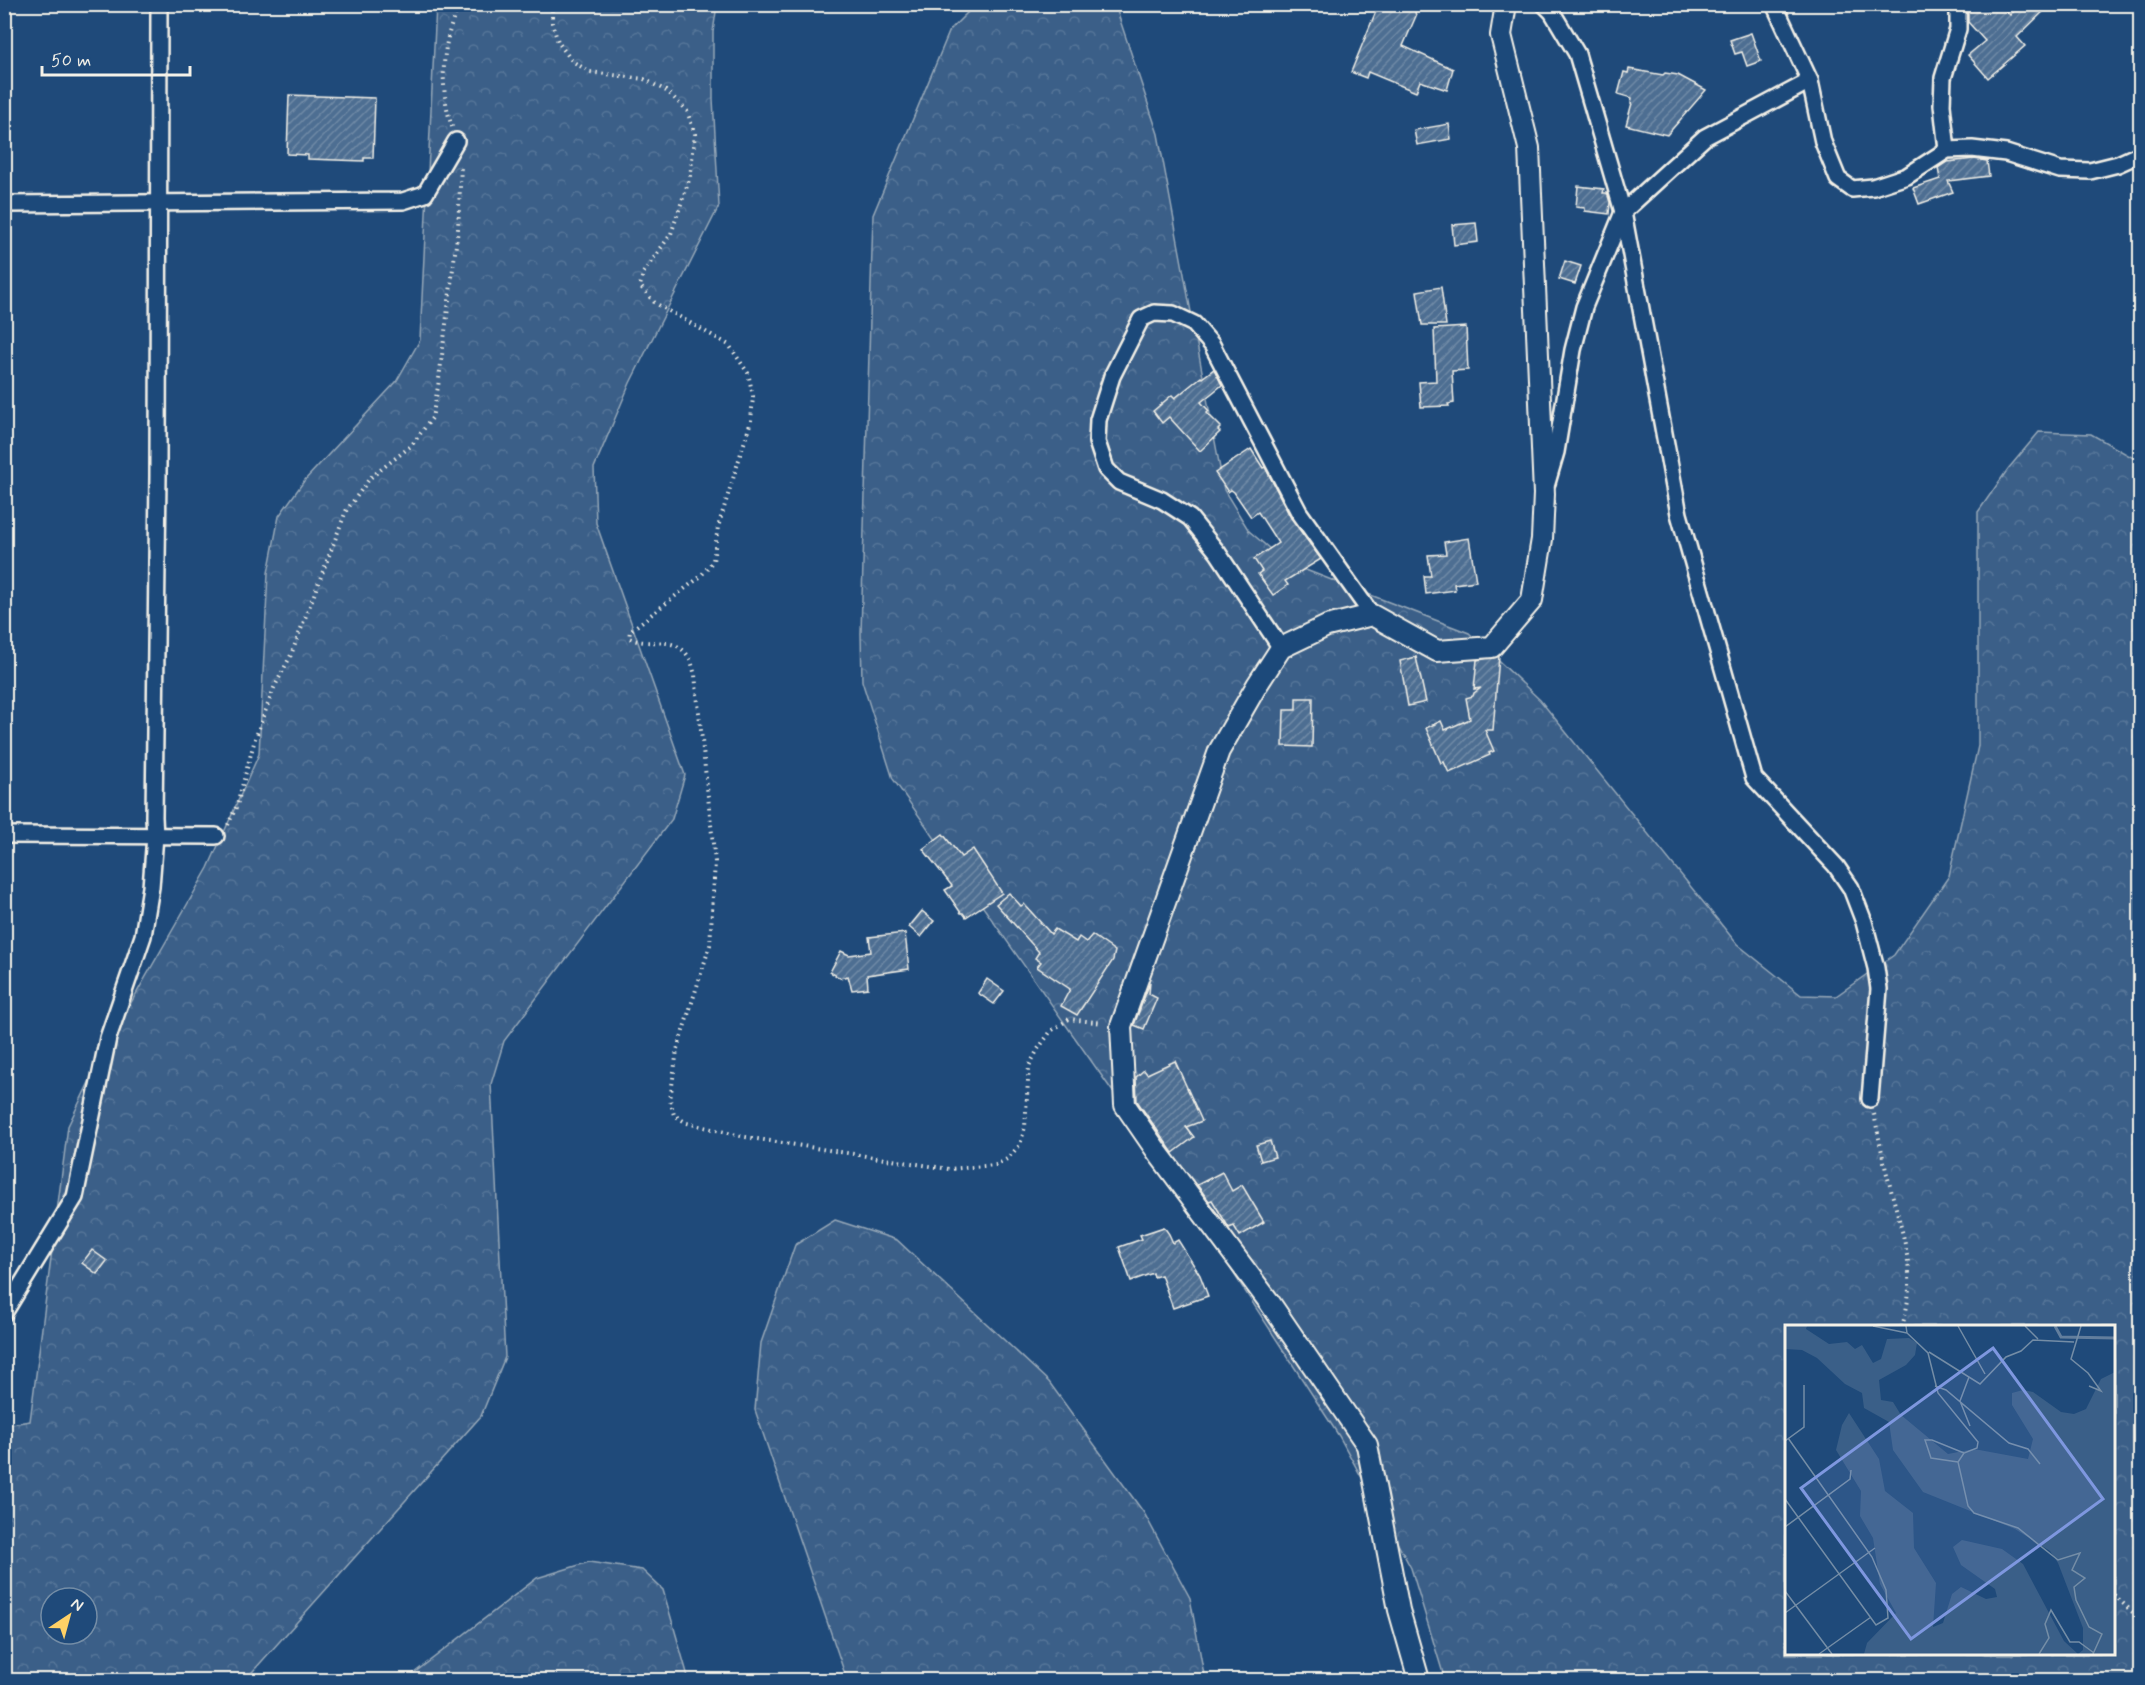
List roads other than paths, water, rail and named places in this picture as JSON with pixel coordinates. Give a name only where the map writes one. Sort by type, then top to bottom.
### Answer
[{"type":"street","points":[[4,1313],[75,1197],[108,1038],[143,936],[151,886],[155,836],[159,4]]},
{"type":"street","points":[[1281,648],[1218,553],[1190,518],[1162,500],[1119,482],[1106,469],[1097,442],[1098,420],[1112,376],[1141,319],[1154,313],[1173,314],[1194,324],[1212,345],[1299,512],[1372,615],[1437,651],[1492,646],[1532,600],[1542,539],[1544,494],[1529,148],[1501,35],[1506,4]]},
{"type":"street","points":[[1544,4],[1552,12],[1577,54],[1623,212],[1679,514],[1754,778],[1836,866],[1851,888],[1864,922],[1879,989],[1870,1099]]},
{"type":"street","points":[[1774,4],[1810,81],[1823,142],[1838,179],[1852,189],[1873,187],[1907,176],[1947,150],[1972,149],[2006,153],[2060,170],[2090,171],[2118,164],[2140,154]]},
{"type":"street","points":[[1947,150],[1942,105],[1943,78],[1958,29],[1958,4]]},
{"type":"street","points":[[1544,494],[1556,452],[1573,350],[1584,307],[1623,212],[1705,137],[1810,81]]},
{"type":"street","points":[[4,204],[403,201],[425,194],[456,141]]},
{"type":"street","points":[[1372,615],[1327,626],[1281,648],[1257,685],[1220,751],[1121,1026],[1125,1105],[1270,1303],[1367,1445],[1399,1610],[1419,1680]]},
{"type":"street","points":[[4,835],[216,836]]}]
